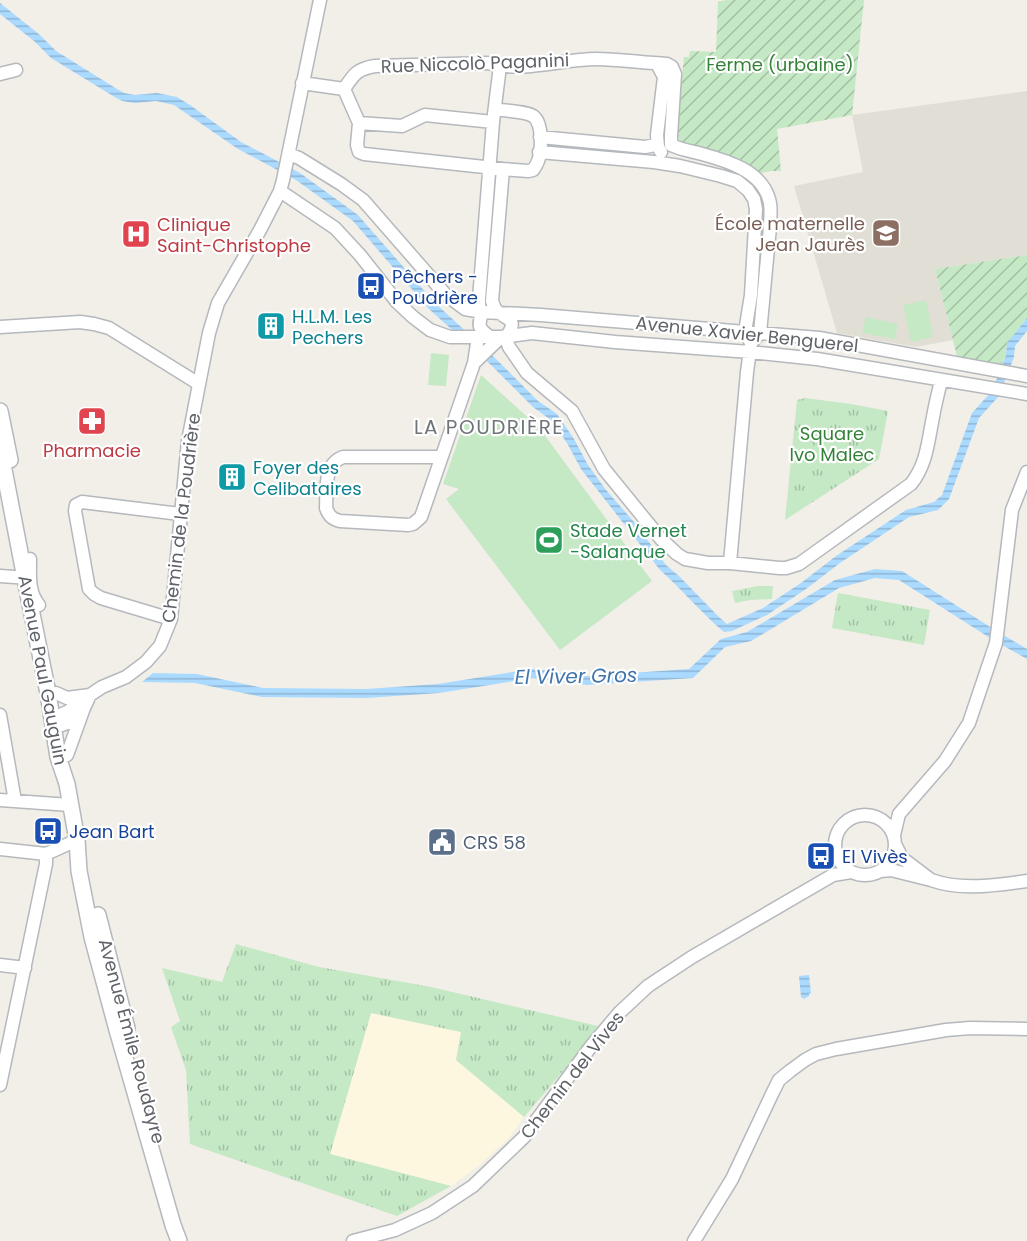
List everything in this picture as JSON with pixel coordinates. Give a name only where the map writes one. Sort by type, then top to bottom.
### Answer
[{"type":"street","name":"Chemin de la Poudrière","points":[[58,722],[72,721],[85,700],[102,687],[126,677],[146,662],[160,646],[171,619],[188,441],[209,333],[218,303],[260,230],[282,185],[320,0]]},
{"type":"street","name":"Rue Niccolò Paganini","points":[[344,89],[354,74],[362,68],[375,66],[488,63],[515,66],[596,59],[666,64],[672,67],[675,74],[671,136],[664,151]]},
{"type":"street","points":[[500,66],[489,167],[479,299],[482,312],[479,323],[481,330],[496,337],[509,347],[527,373],[572,411],[604,469],[661,539],[677,554],[685,559],[708,563],[779,568],[799,564],[911,484],[919,475],[926,459],[941,381]]},
{"type":"street","points":[[0,74],[16,70]]},
{"type":"street","points":[[302,83],[344,89],[359,123],[357,146],[359,152],[364,154],[503,170],[533,170],[538,161],[539,123],[529,114],[425,115],[402,126],[359,123]]},
{"type":"street","points":[[540,137],[645,147],[655,145],[664,151],[737,181],[748,190],[754,199],[756,226],[749,342],[730,563]]},
{"type":"street","points":[[539,152],[682,150],[702,154],[737,166],[752,174],[763,186],[771,211],[760,333]]},
{"type":"street","name":"Avenue Xavier Benguerel","points":[[289,154],[341,183],[363,200],[445,294],[465,309],[749,342],[817,359],[1023,394]]},
{"type":"street","points":[[441,457],[343,457],[336,460],[328,471],[326,508],[328,514],[340,521],[408,525],[421,517],[474,363],[496,337],[512,328],[509,318],[495,309],[492,301],[503,170]]},
{"type":"street","name":"Avenue Xavier Benguerel","points":[[282,185],[335,228],[413,318],[430,330],[450,337],[496,337],[532,333],[615,342],[749,342],[760,333],[819,338],[983,368],[1024,378]]},
{"type":"street","points":[[0,327],[80,322],[109,328],[199,384]]},
{"type":"street","points":[[474,363],[496,337]]},
{"type":"street","points":[[1023,394],[1024,378]]},
{"type":"street","name":"Avenue Paul Gauguin","points":[[0,411],[39,605],[52,693]]},
{"type":"street","name":"Avenue Paul Gauguin","points":[[0,449],[58,722],[68,755],[67,784]]},
{"type":"street","points":[[881,819],[898,814],[945,761],[969,723],[996,643],[1012,510],[1027,472]]},
{"type":"street","points":[[171,619],[101,598],[89,590],[75,511],[76,505],[82,502],[180,514]]},
{"type":"street","name":"Avenue Paul Gauguin","points":[[30,559],[27,579],[39,605]]},
{"type":"street","points":[[0,576],[27,579]]},
{"type":"street","points":[[52,693],[85,700],[68,755]]},
{"type":"street","points":[[0,715],[15,801]]},
{"type":"street","name":"Avenue Paul Gauguin","points":[[58,722],[58,757],[67,784]]},
{"type":"street","name":"Avenue Émile Roudayre","points":[[67,784],[77,840],[79,871],[92,938],[188,1241]]},
{"type":"street","points":[[0,800],[70,805]]},
{"type":"street","points":[[931,880],[902,858],[889,826],[881,819],[861,814],[848,819],[840,826],[834,844],[839,862],[851,872],[861,875],[891,870],[941,884],[979,887],[1027,881]]},
{"type":"street","points":[[881,871],[894,855],[898,814]]},
{"type":"street","points":[[0,849],[46,854],[77,840]]},
{"type":"street","points":[[0,1085],[46,864],[46,854]]},
{"type":"street","name":"Chemin del Vives","points":[[819,883],[836,854]]},
{"type":"street","name":"Chemin del Vives","points":[[354,1241],[394,1230],[432,1214],[473,1186],[524,1137],[592,1045],[619,1013],[648,986],[692,957],[833,875],[851,872]]},
{"type":"street","points":[[0,965],[25,968]]},
{"type":"street","points":[[694,1241],[732,1179],[779,1080],[805,1060],[816,1054],[836,1049],[946,1030],[1027,1029]]},
{"type":"street","name":"Avenue Émile Roudayre","points":[[143,1104],[179,1241]]},
{"type":"shaded area","points":[[1027,91],[1027,255],[935,269],[953,340],[916,347],[837,333],[794,186],[863,172],[852,115]]},
{"type":"shaded area","points":[[371,1013],[461,1032],[456,1060],[524,1117],[508,1139],[451,1186],[330,1154]]},
{"type":"green space","name":"Ferme (urbaine)","points":[[726,0],[864,0],[852,115],[777,129],[781,171],[761,173],[726,157],[682,144],[676,134],[684,57],[689,57],[690,51],[716,52],[718,2]]},
{"type":"green space","points":[[1027,255],[1027,318],[1007,343],[1006,355],[1001,365],[957,356],[935,269]]},
{"type":"green space","points":[[926,300],[933,337],[911,342],[903,305]]},
{"type":"green space","points":[[866,317],[898,324],[895,339],[862,333]]},
{"type":"green space","points":[[431,353],[449,355],[446,386],[428,385]]},
{"type":"green space","name":"Stade Vernet -Salanque","points":[[481,375],[544,432],[652,581],[560,650],[446,499],[459,489],[443,484]]},
{"type":"green space","name":"Square Ivo Malec","points":[[805,398],[888,411],[879,459],[785,520],[797,400]]},
{"type":"green space","points":[[758,586],[773,586],[772,599],[735,603],[732,591]]},
{"type":"green space","points":[[838,593],[930,610],[924,645],[832,628]]},
{"type":"green space","points":[[236,944],[319,967],[431,987],[598,1026],[576,1056],[524,1117],[456,1060],[461,1032],[371,1013],[330,1154],[451,1186],[397,1216],[190,1144],[186,1070],[171,1027],[180,1021],[162,968],[222,982]]},
{"type":"water","points":[[0,3],[56,51],[117,89],[135,95],[157,93],[177,97],[241,142],[300,173],[358,215],[435,303],[538,401],[557,414],[606,490],[634,522],[666,565],[727,624],[763,608],[906,510],[934,502],[942,495],[972,413],[992,391],[1006,355],[1007,343],[1027,318],[1027,331],[1015,346],[1014,357],[999,396],[979,418],[949,499],[938,510],[909,517],[767,615],[732,631],[724,632],[660,570],[581,469],[551,420],[533,407],[490,364],[429,309],[353,221],[296,180],[238,149],[174,105],[156,101],[135,103],[122,101],[51,58],[0,14]]},
{"type":"water","name":"El Viver Gros","points":[[875,569],[902,571],[1027,649],[1027,659],[899,580],[875,578],[839,588],[751,641],[725,647],[693,678],[587,685],[533,678],[439,693],[366,698],[262,697],[195,683],[142,682],[153,673],[197,674],[263,688],[366,689],[438,684],[532,669],[588,676],[689,669],[721,639],[747,632],[835,580]]},
{"type":"water","points":[[809,975],[811,993],[804,999],[801,997],[799,976]]},
{"type":"place","name":"École maternelle Jean Jaurès","points":[[886,233]]},
{"type":"place","name":"Clinique Saint-Christophe","points":[[136,234]]},
{"type":"place","name":"Pêchers - Poudrière","points":[[371,286]]},
{"type":"place","name":"H.L.M. Les Pechers","points":[[271,326]]},
{"type":"place","name":"Pharmacie","points":[[92,421]]},
{"type":"place","name":"Foyer des Celibataires","points":[[232,477]]},
{"type":"place","name":"Stade Vernet -Salanque","points":[[549,540]]},
{"type":"place","name":"Jean Bart","points":[[48,831]]},
{"type":"place","name":"CRS 58","points":[[442,842]]},
{"type":"place","name":"El Vivès","points":[[821,856]]},
{"type":"district","name":"LA POUDRIÈRE","points":[[489,427]]}]
